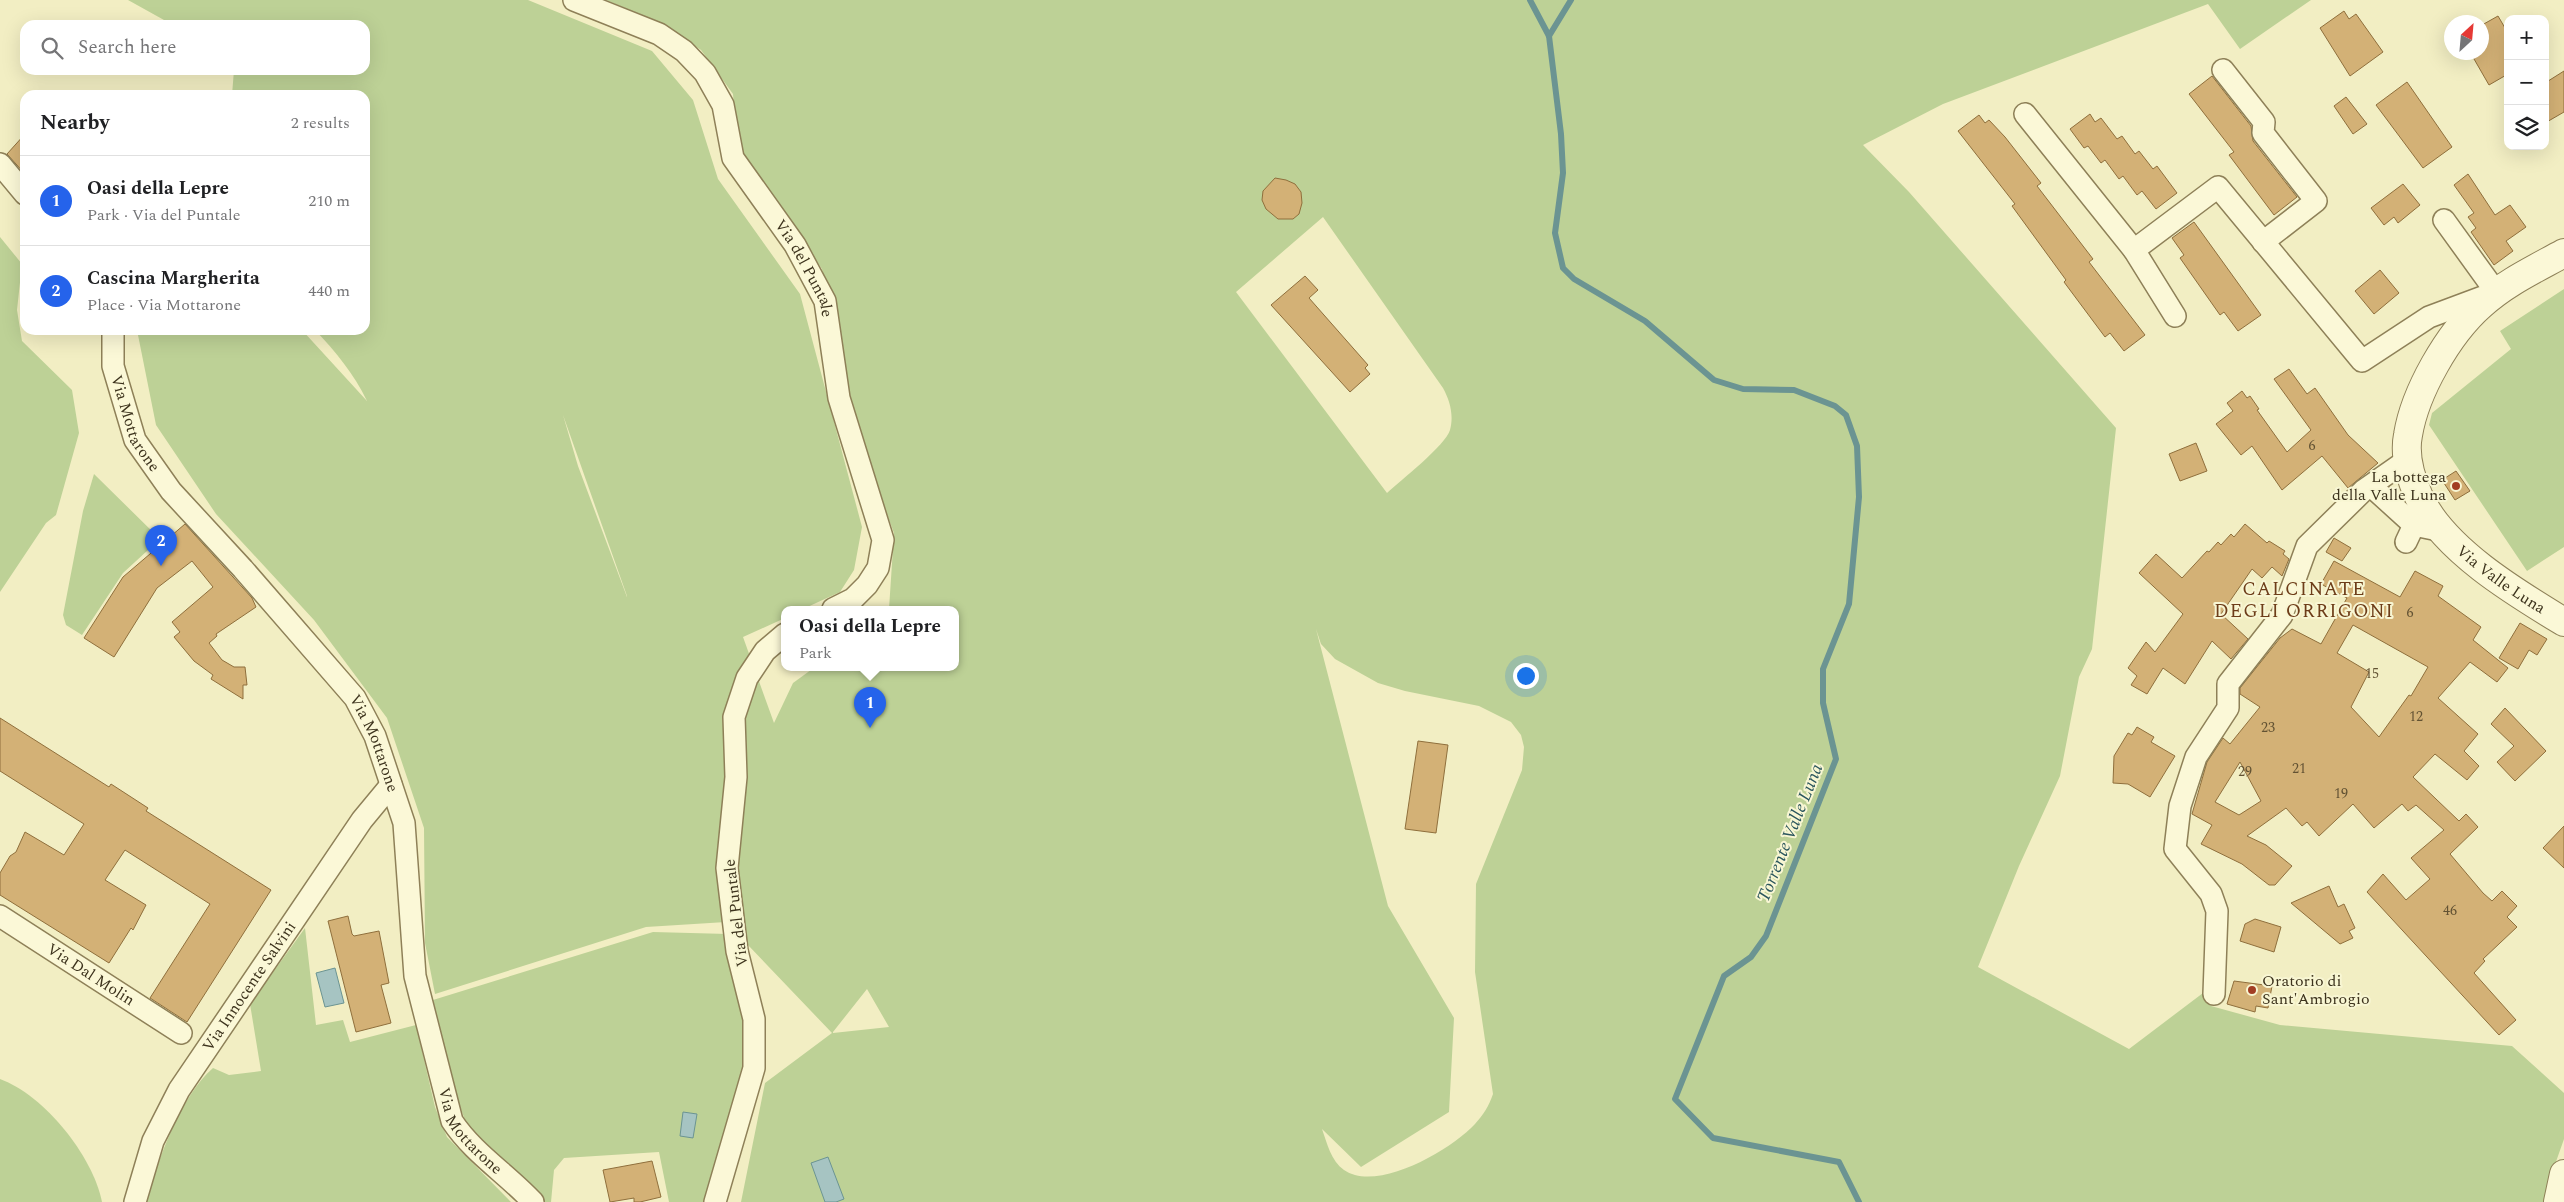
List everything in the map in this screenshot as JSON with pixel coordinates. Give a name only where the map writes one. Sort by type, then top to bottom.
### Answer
[{"type":"street","name":"Via del Puntale","points":[[574,0],[659,34],[684,51],[705,73],[723,105],[733,158],[795,245],[825,301],[839,398],[883,540],[878,568],[867,585],[852,599],[839,606]]},
{"type":"street","points":[[2223,70],[2264,122],[2262,134],[2316,201],[2263,242]]},
{"type":"street","points":[[2025,114],[2134,250],[2175,316]]},
{"type":"street","points":[[0,164],[20,188]]},
{"type":"street","points":[[2134,250],[2218,187],[2362,362],[2429,317],[2496,292],[2444,220]]},
{"type":"street","name":"Via Valle Luna","points":[[2564,253],[2496,292],[2462,325],[2440,357],[2415,406],[2407,436],[2407,460],[2419,498],[2443,531],[2497,579],[2564,622]]},
{"type":"street","points":[[2429,317],[2462,325]]},
{"type":"street","name":"Via Mottarone","points":[[113,335],[113,366],[135,440],[170,492],[243,569],[355,698],[375,736],[404,823],[414,976],[452,1121],[464,1139],[518,1185],[533,1202]]},
{"type":"street","points":[[2214,994],[2217,911],[2211,894],[2175,849],[2180,806],[2196,757],[2228,708],[2228,684],[2282,614],[2307,546],[2370,486],[2407,460]]},
{"type":"street","points":[[2370,486],[2410,533],[2443,531]]},
{"type":"street","name":"Via del Puntale","points":[[715,1202],[754,1068],[754,1019],[737,951],[727,868],[736,777],[734,717],[747,678],[764,651],[781,637]]},
{"type":"street","name":"Via Innocente Salvini","points":[[135,1202],[153,1141],[179,1090],[362,820],[392,785]]},
{"type":"street","name":"Via Dal Molin","points":[[0,916],[181,1033]]},
{"type":"street","points":[[2558,1202],[2564,1174]]},
{"type":"green space","points":[[128,0],[528,0],[652,51],[693,100],[718,179],[800,294],[862,527],[854,570],[840,592],[810,606],[781,606],[781,620],[743,637],[774,723],[793,683],[810,671],[959,671],[959,606],[889,606],[894,533],[854,426],[822,269],[737,145],[733,94],[701,50],[659,22],[606,0],[2311,0],[2240,49],[2208,4],[1943,104],[1863,145],[1909,192],[2116,428],[2092,649],[2079,677],[2060,776],[2019,866],[1978,967],[2129,1049],[2203,993],[2211,1006],[2280,1025],[2512,1046],[2564,1093],[2564,1139],[2546,1190],[2545,1202],[741,1202],[765,1083],[832,1033],[726,922],[646,927],[435,994],[425,943],[424,828],[387,718],[314,620],[216,514],[156,425],[138,335],[307,335],[367,401],[344,364],[319,335],[370,335],[370,90],[232,90],[234,75],[370,75],[370,20],[164,20]],"holes":[[[1323,217],[1443,388],[1448,398],[1451,424],[1447,437],[1412,472],[1387,493],[1236,292]],[[563,415],[627,597],[578,466]],[[1316,629],[1321,644],[1335,659],[1378,683],[1405,691],[1479,706],[1511,722],[1521,735],[1524,747],[1522,770],[1476,884],[1475,972],[1493,1094],[1486,1110],[1475,1124],[1449,1145],[1413,1165],[1375,1176],[1358,1176],[1344,1170],[1336,1162],[1330,1151],[1322,1129],[1361,1167],[1449,1112],[1454,1018],[1388,906]],[[867,989],[889,1027],[833,1033],[833,1032]]]},
{"type":"green space","points":[[0,237],[20,262],[17,310],[22,341],[72,390],[79,433],[56,515],[46,523],[0,592]]},
{"type":"green space","points":[[2564,289],[2564,547],[2527,571],[2429,425],[2432,413],[2511,349],[2500,331]]},
{"type":"green space","points":[[94,474],[160,539],[123,573],[82,635],[66,625],[63,615],[83,511]]},
{"type":"green space","points":[[305,928],[316,1025],[343,1020],[350,1042],[416,1025],[435,1107],[447,1137],[511,1202],[146,1202],[157,1167],[180,1112],[201,1080],[213,1068],[229,1075],[261,1071],[250,1004]]},
{"type":"green space","points":[[653,932],[728,934],[747,1033],[746,1073],[709,1202],[669,1202],[659,1152],[564,1158],[554,1170],[551,1202],[544,1202],[519,1176],[469,1131],[454,1090],[433,1000]]},
{"type":"green space","points":[[0,1079],[17,1087],[33,1098],[64,1129],[88,1166],[97,1184],[102,1202],[0,1202]]},
{"type":"water","points":[[335,968],[344,1003],[325,1007],[316,973]]},
{"type":"water","points":[[683,1112],[697,1114],[693,1138],[680,1136]]},
{"type":"water","points":[[828,1157],[844,1199],[836,1202],[825,1202],[811,1163]]},
{"type":"building","points":[[2344,11],[2349,19],[2356,14],[2383,52],[2350,76],[2320,28]]},
{"type":"building","points":[[2498,16],[2504,26],[2504,76],[2489,85],[2475,60],[2489,60],[2489,21]]},
{"type":"building","points":[[2564,71],[2564,112],[2549,121],[2549,105],[2549,80]]},
{"type":"building","points":[[2212,76],[2251,126],[2253,141],[2297,197],[2274,215],[2229,155],[2234,152],[2189,94]]},
{"type":"building","points":[[2407,82],[2452,147],[2423,168],[2376,105]]},
{"type":"building","points":[[2346,97],[2367,124],[2353,134],[2334,106]]},
{"type":"building","points":[[2090,114],[2095,122],[2101,118],[2117,139],[2122,136],[2135,154],[2139,151],[2153,169],[2157,166],[2177,193],[2156,209],[2142,191],[2137,195],[2123,176],[2119,179],[2105,160],[2101,163],[2088,146],[2084,148],[2070,129]]},
{"type":"building","points":[[1979,115],[1985,123],[1989,120],[2005,137],[2041,183],[2037,186],[2093,259],[2089,262],[2145,335],[2124,351],[2110,333],[2105,337],[2064,282],[2066,280],[2012,206],[2015,204],[1958,131]]},
{"type":"building","points":[[20,140],[20,168],[7,154]]},
{"type":"building","points":[[2468,174],[2495,215],[2510,205],[2526,227],[2506,241],[2513,251],[2494,265],[2471,232],[2476,228],[2468,217],[2474,213],[2454,185]]},
{"type":"building","points":[[1275,178],[1295,184],[1301,192],[1302,203],[1299,214],[1293,219],[1278,219],[1266,209],[1262,200],[1263,191]]},
{"type":"building","points":[[2403,184],[2420,205],[2398,223],[2394,217],[2384,225],[2371,208]]},
{"type":"building","points":[[2194,222],[2261,315],[2238,331],[2224,312],[2220,315],[2180,258],[2184,255],[2172,238]]},
{"type":"building","points":[[2380,270],[2399,293],[2374,314],[2355,291]]},
{"type":"building","points":[[1305,276],[1318,290],[1309,298],[1368,365],[1365,368],[1370,374],[1350,392],[1271,305]]},
{"type":"building","points":[[2289,369],[2307,394],[2315,388],[2348,435],[2378,463],[2348,488],[2322,456],[2282,490],[2252,446],[2241,455],[2216,424],[2233,411],[2227,403],[2242,391],[2247,398],[2250,396],[2259,409],[2257,410],[2287,452],[2311,430],[2274,379]]},
{"type":"building","points":[[2196,443],[2207,471],[2180,481],[2169,454]]},
{"type":"building","name":"La bottega della Valle Luna","points":[[2456,471],[2470,491],[2455,500],[2442,480]]},
{"type":"building","points":[[185,524],[252,598],[256,607],[216,634],[217,636],[209,643],[222,660],[234,667],[245,667],[247,685],[243,685],[243,699],[211,679],[213,675],[194,661],[174,637],[180,632],[172,622],[213,587],[192,561],[157,588],[114,657],[84,638],[123,577]]},
{"type":"building","points":[[2245,524],[2267,543],[2269,541],[2285,551],[2283,554],[2289,559],[2282,576],[2272,567],[2262,578],[2252,569],[2221,614],[2248,639],[2231,659],[2212,641],[2185,684],[2163,668],[2147,694],[2131,685],[2137,676],[2128,668],[2146,642],[2155,652],[2183,614],[2139,573],[2156,554],[2182,578],[2207,551],[2209,552],[2218,542],[2221,545],[2231,534],[2234,537]]},
{"type":"building","points":[[2334,538],[2351,548],[2342,561],[2326,552]]},
{"type":"building","points":[[2334,561],[2400,597],[2415,571],[2443,586],[2438,596],[2481,627],[2473,640],[2508,668],[2497,682],[2470,662],[2438,698],[2478,734],[2464,751],[2479,766],[2467,780],[2435,754],[2413,777],[2459,821],[2466,814],[2478,827],[2450,854],[2492,901],[2502,891],[2517,906],[2507,917],[2517,927],[2483,959],[2485,961],[2474,973],[2516,1020],[2499,1035],[2367,892],[2383,874],[2406,900],[2430,879],[2411,858],[2444,830],[2416,805],[2408,811],[2402,804],[2374,828],[2353,804],[2319,836],[2307,822],[2302,826],[2286,808],[2247,836],[2266,845],[2292,866],[2275,885],[2269,885],[2242,864],[2201,844],[2212,825],[2192,814],[2207,762],[2223,738],[2230,744],[2260,707],[2240,694],[2240,688],[2280,638],[2292,629],[2321,644],[2347,598],[2321,584]],"holes":[[[2353,625],[2428,667],[2411,696],[2409,695],[2379,737],[2351,707],[2369,672],[2337,653]],[[2240,762],[2261,801],[2239,815],[2215,802]]]},
{"type":"building","points":[[2520,623],[2547,639],[2537,655],[2529,650],[2518,669],[2499,658]]},
{"type":"building","points":[[2505,708],[2546,751],[2515,781],[2497,762],[2514,746],[2491,724]]},
{"type":"building","points":[[0,718],[109,787],[111,784],[148,808],[146,811],[271,890],[187,1022],[150,998],[210,904],[125,850],[105,880],[146,905],[133,930],[131,928],[109,963],[0,895],[0,873],[10,856],[16,852],[25,832],[64,855],[84,824],[0,771]]},
{"type":"building","points":[[2137,727],[2154,737],[2151,742],[2175,756],[2150,797],[2128,784],[2113,783],[2114,756],[2128,733],[2132,735]]},
{"type":"building","points":[[1418,741],[1448,745],[1436,833],[1405,829]]},
{"type":"building","points":[[2564,826],[2564,868],[2543,848]]},
{"type":"building","points":[[2329,886],[2338,907],[2344,904],[2355,928],[2349,931],[2353,938],[2340,944],[2291,903]]},
{"type":"building","points":[[348,916],[354,936],[379,931],[389,983],[381,985],[391,1023],[356,1032],[328,921]]},
{"type":"building","points":[[2255,919],[2281,927],[2274,952],[2240,941],[2245,924]]},
{"type":"building","name":"Oratorio di Sant'Ambrogio","points":[[2234,981],[2272,986],[2268,1008],[2256,1006],[2255,1012],[2227,1004]]},
{"type":"building","points":[[652,1161],[661,1197],[640,1202],[634,1202],[634,1198],[610,1202],[603,1170]]},
{"type":"waterway","name":"Torrente Valle Luna","points":[[1530,0],[1549,36],[1561,134],[1563,173],[1555,233],[1563,268],[1574,279],[1645,321],[1714,380],[1743,389],[1794,390],[1835,406],[1846,415],[1857,446],[1859,497],[1849,604],[1823,669],[1823,703],[1836,759],[1766,936],[1751,957],[1724,976],[1675,1099],[1713,1138],[1839,1162],[1859,1202]]},
{"type":"waterway","points":[[1549,36],[1571,0]]},
{"type":"place","name":"La bottega della Valle Luna","points":[[2456,486]]},
{"type":"place","name":"Cascina Margherita","points":[[161,566]]},
{"type":"place","name":"Oasi della Lepre","points":[[870,728]]},
{"type":"place","name":"Oratorio di Sant'Ambrogio","points":[[2252,990]]},
{"type":"district","name":"CALCINATE DEGLI ORRIGONI","points":[[2304,600]]}]
